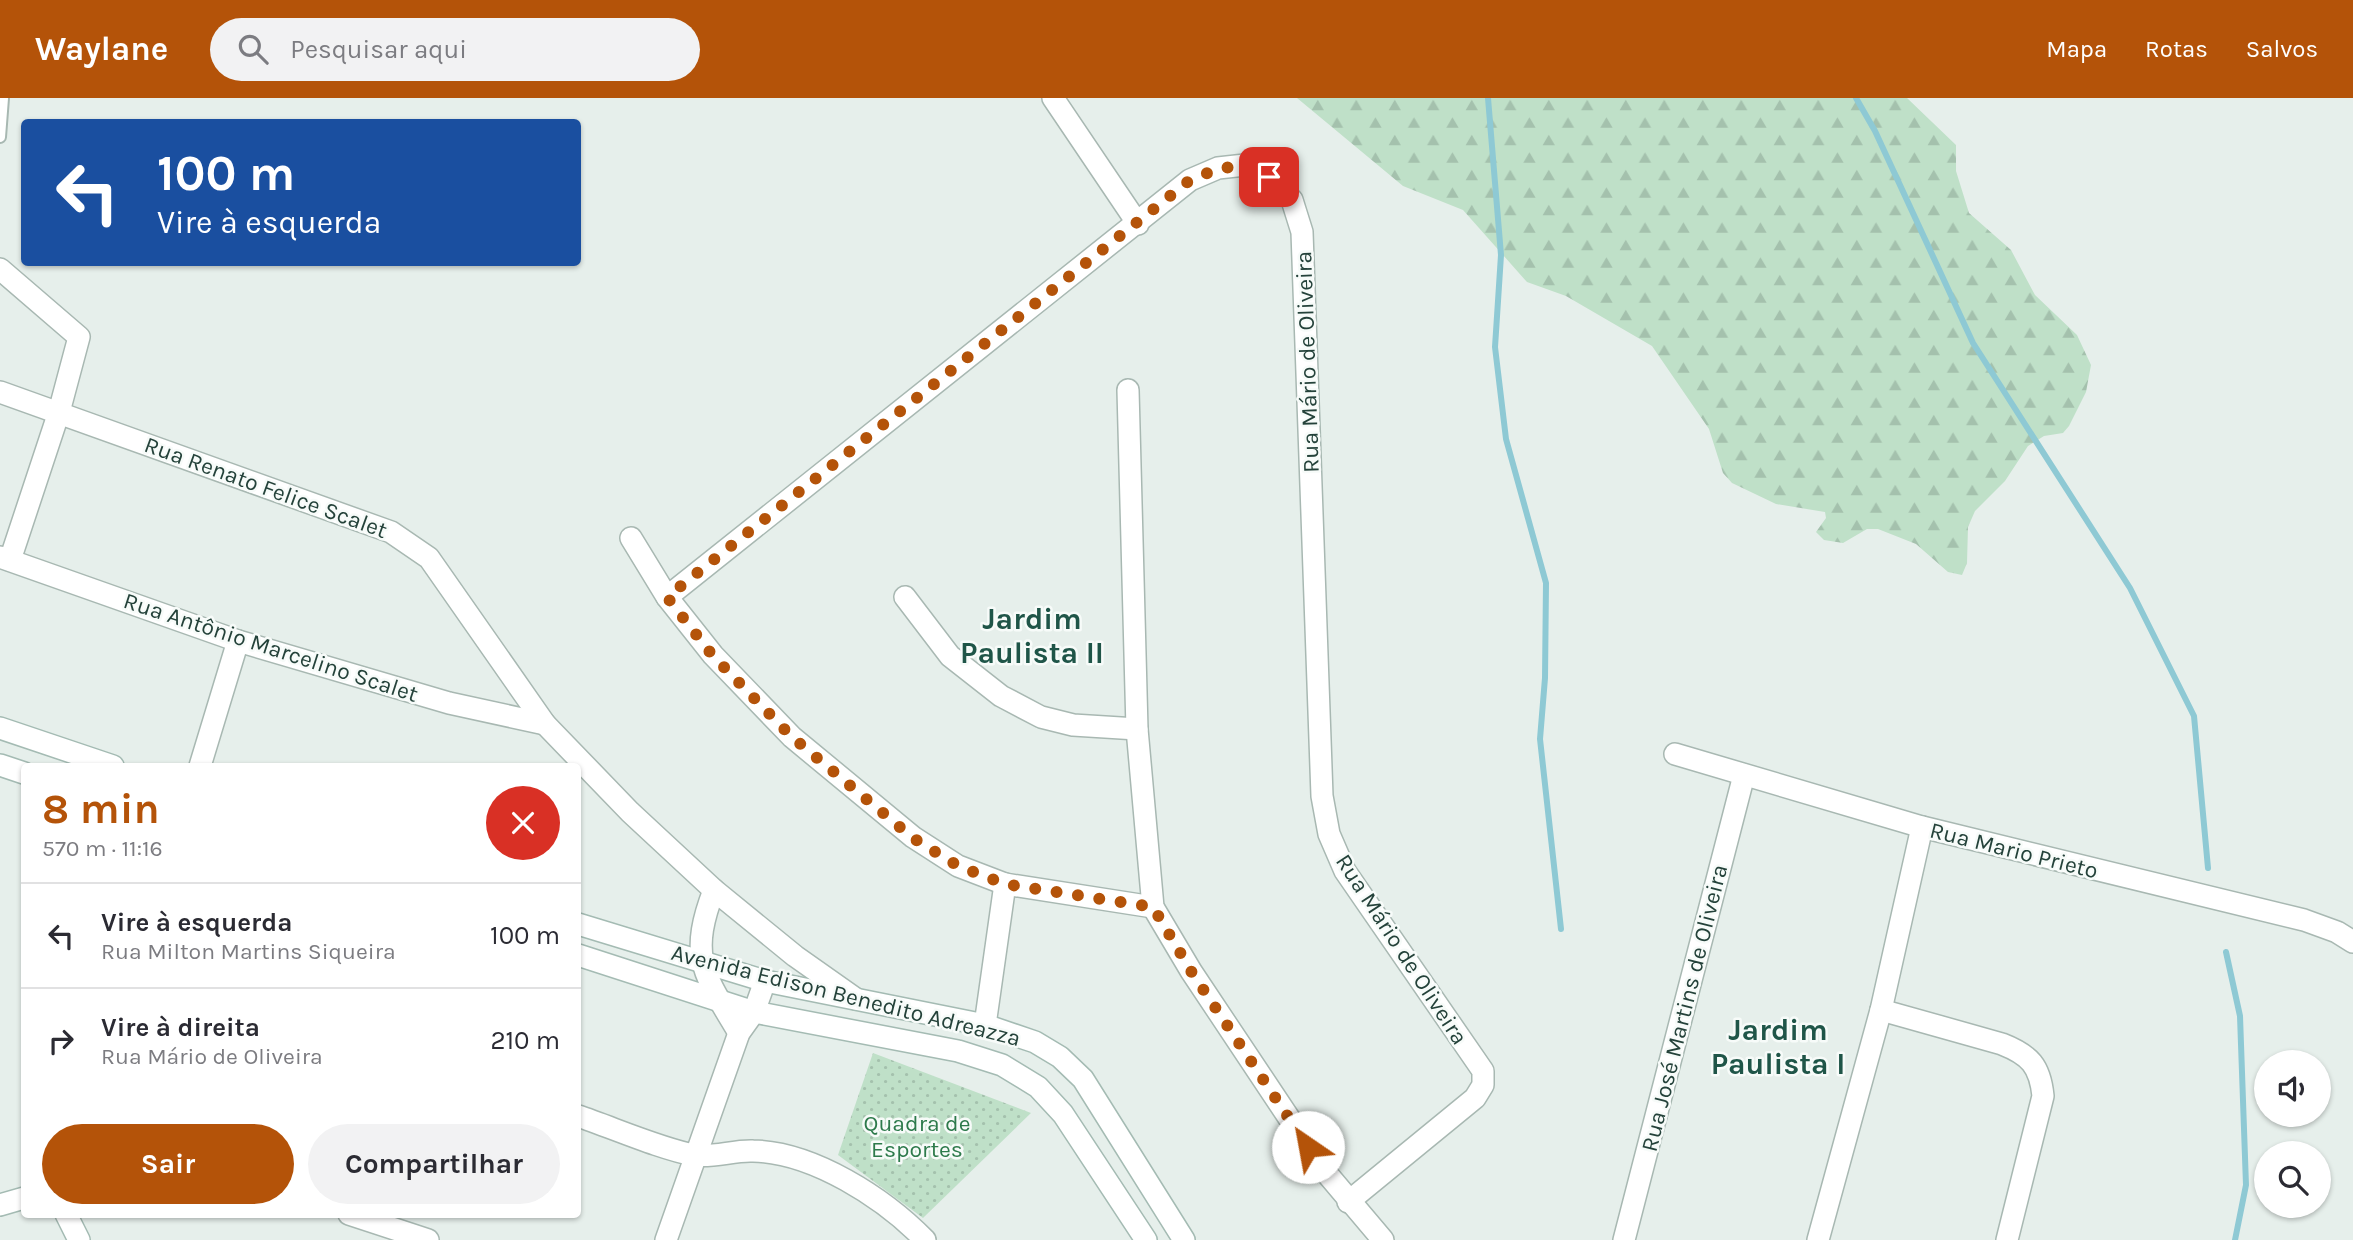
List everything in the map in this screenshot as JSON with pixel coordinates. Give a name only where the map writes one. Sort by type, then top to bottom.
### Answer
[{"type":"street","points":[[1053,98],[1138,224]]},
{"type":"street","name":"Rua Mário de Oliveira","points":[[667,597],[1190,180],[1218,168],[1245,165],[1269,177],[1292,200],[1303,232],[1322,796],[1329,834],[1345,871],[1482,1071],[1483,1085],[1475,1098],[1348,1202]]},
{"type":"street","points":[[0,269],[79,337],[59,412],[5,559]]},
{"type":"street","points":[[1128,390],[1137,729],[1153,907],[1191,971],[1323,1169],[1348,1202],[1383,1240]]},
{"type":"street","name":"Rua Renato Felice Scalet","points":[[0,392],[391,532],[410,542],[429,558],[545,724],[630,812],[714,890],[795,956],[858,1000]]},
{"type":"street","points":[[631,538],[667,597],[713,656],[792,737],[913,838],[958,866],[1005,884],[1153,907]]},
{"type":"street","name":"Rua Antônio Marcelino Scalet","points":[[5,559],[238,641],[449,703],[545,724]]},
{"type":"street","points":[[905,597],[950,656],[1002,696],[1041,717],[1073,725],[1137,729]]},
{"type":"street","points":[[201,763],[238,641]]},
{"type":"street","points":[[0,729],[104,763]]},
{"type":"street","name":"Rua Mario Prieto","points":[[1675,754],[1922,827],[2304,920],[2337,932],[2353,942]]},
{"type":"street","points":[[0,765],[21,772]]},
{"type":"street","name":"Rua José Martins de Oliveira","points":[[1624,1240],[1744,775]]},
{"type":"street","points":[[1818,1240],[1881,1010],[1922,827]]},
{"type":"street","points":[[985,1025],[1005,884]]},
{"type":"street","points":[[714,890],[699,942],[700,963],[739,1033]]},
{"type":"street","name":"Avenida Edison Benedito Adreazza","points":[[581,925],[765,981],[985,1025],[1035,1042],[1060,1057],[1083,1079],[1184,1240]]},
{"type":"street","name":"Avenida Edison Benedito Adreazza","points":[[581,957],[754,1012],[957,1051],[1002,1065],[1038,1087],[1063,1114],[1146,1240]]},
{"type":"street","points":[[666,1240],[739,1033],[754,1012],[765,981]]},
{"type":"street","points":[[1881,1010],[2002,1044],[2021,1052],[2034,1062],[2041,1076],[2043,1097],[2007,1240]]},
{"type":"street","points":[[581,1117],[695,1155],[754,1150],[788,1157],[840,1177],[902,1217],[925,1240]]},
{"type":"street","points":[[0,1205],[21,1199]]},
{"type":"street","points":[[68,1218],[79,1240]]},
{"type":"street","points":[[361,1218],[428,1240]]},
{"type":"lane","points":[[0,137],[3,98]]},
{"type":"green space","points":[[1297,98],[1907,98],[1956,145],[1956,171],[1969,213],[2011,250],[2035,295],[2077,335],[2091,365],[2086,392],[2063,433],[2044,436],[2028,446],[2005,481],[1975,511],[1968,527],[1967,563],[1962,575],[1948,572],[1916,544],[1878,529],[1867,529],[1843,543],[1824,540],[1816,532],[1826,518],[1825,512],[1776,504],[1732,483],[1723,473],[1709,429],[1652,346],[1566,296],[1527,282],[1463,210],[1403,186]]},
{"type":"green space","name":"Quadra de Esportes","points":[[873,1053],[1031,1113],[923,1218],[838,1155]]},
{"type":"waterway","points":[[1488,98],[1501,255],[1495,347],[1506,439],[1546,583],[1545,678],[1540,739],[1561,929]]},
{"type":"waterway","points":[[1856,98],[1875,131],[1973,343],[2130,588],[2194,716],[2208,868]]},
{"type":"waterway","points":[[2226,952],[2240,1016],[2246,1185],[2235,1240]]},
{"type":"district","name":"Jardim Paulista II","points":[[1032,636]]},
{"type":"district","name":"Jardim Paulista I","points":[[1778,1047]]},
{"type":"route","points":[[1269,177],[1245,165],[1218,168],[1190,180],[667,597],[713,656],[792,737],[913,838],[958,866],[1005,884],[1153,907],[1191,971],[1308,1147]]}]
